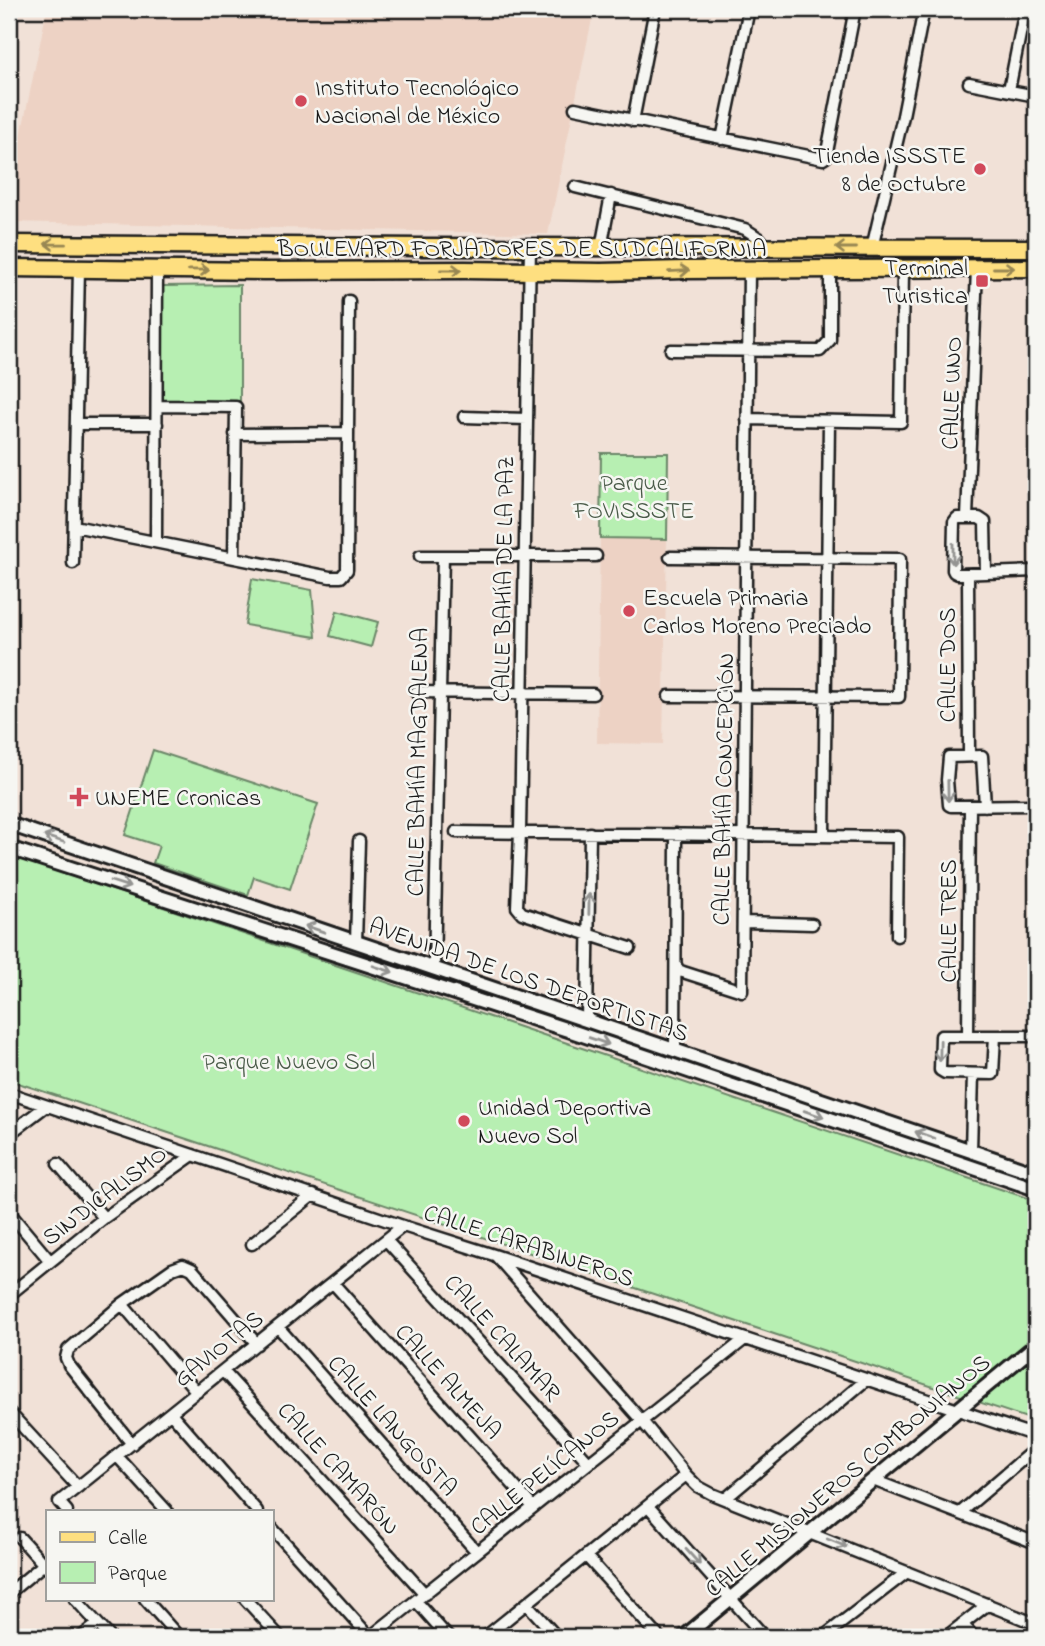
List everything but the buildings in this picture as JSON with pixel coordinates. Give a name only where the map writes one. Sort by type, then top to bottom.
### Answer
[{"type":"main road","name":"BOULEVARD FORJADORES DE SUDCALIFORNIA","points":[[9,244],[1036,248]]},
{"type":"main road","points":[[103,269],[104,245]]},
{"type":"main road","name":"BOULEVARD FORJADORES DE SUDCALIFORNIA","points":[[9,268],[601,272],[1036,268]]},
{"type":"street","points":[[633,121],[655,9]]},
{"type":"street","points":[[722,139],[749,9]]},
{"type":"street","points":[[575,108],[823,159],[827,157],[855,9]]},
{"type":"street","points":[[872,248],[925,9]]},
{"type":"street","points":[[1009,90],[1025,9]]},
{"type":"street","points":[[969,83],[1036,96]]},
{"type":"street","points":[[575,187],[745,229],[768,248]]},
{"type":"street","points":[[601,248],[611,195]]},
{"type":"street","name":"CALLE BAHÍA DE LA PAZ","points":[[530,247],[517,907],[522,914],[589,935]]},
{"type":"street","points":[[73,563],[79,268]]},
{"type":"street","points":[[747,419],[901,422],[903,269]]},
{"type":"street","name":"CALLE UNO","points":[[967,518],[977,269]]},
{"type":"street","points":[[156,542],[157,270]]},
{"type":"street","name":"CALLE BAHÍA CONCEPCIÓN","points":[[676,965],[682,972],[742,990],[749,270]]},
{"type":"street","points":[[671,350],[820,351],[830,340],[830,270]]},
{"type":"street","points":[[74,526],[341,577],[347,570],[349,301]]},
{"type":"street","points":[[157,406],[236,407],[234,558]]},
{"type":"street","points":[[464,417],[527,419]]},
{"type":"street","points":[[824,836],[829,421]]},
{"type":"street","points":[[76,424],[157,424]]},
{"type":"street","points":[[235,434],[348,433]]},
{"type":"street","points":[[986,573],[985,522],[979,518],[957,518],[954,522],[953,570],[958,574],[968,574],[1036,571]]},
{"type":"street","points":[[420,556],[596,556]]},
{"type":"street","name":"CALLE BAHÍA MAGDALENA","points":[[433,969],[443,556]]},
{"type":"street","points":[[669,696],[899,698],[900,559],[670,557]]},
{"type":"street","name":"CALLE DOS","points":[[968,574],[969,755]]},
{"type":"street","points":[[416,692],[593,694]]},
{"type":"street","points":[[985,806],[983,758],[979,755],[949,757],[948,803],[951,806],[970,806],[985,806],[1036,806]]},
{"type":"street","name":"CALLE TRES","points":[[968,1036],[970,806]]},
{"type":"street","name":"AVENIDA DE LOS DEPORTISTAS","points":[[9,824],[1036,1173]]},
{"type":"street","points":[[456,832],[898,837],[897,936]]},
{"type":"street","points":[[587,1021],[590,833]]},
{"type":"street","points":[[675,1051],[676,834]]},
{"type":"street","points":[[356,942],[359,841]]},
{"type":"street","name":"AVENIDA DE LOS DEPORTISTAS","points":[[9,848],[281,936],[1036,1189]]},
{"type":"street","points":[[83,873],[89,851]]},
{"type":"street","points":[[281,936],[286,919]]},
{"type":"street","points":[[743,922],[812,924]]},
{"type":"street","points":[[589,935],[629,948]]},
{"type":"street","points":[[995,1036],[993,1074],[945,1073],[940,1070],[941,1036],[968,1036],[995,1036],[1036,1036]]},
{"type":"street","points":[[701,1076],[706,1061]]},
{"type":"street","points":[[971,1151],[973,1074]]},
{"type":"street","name":"CALLE CARABINEROS","points":[[9,1093],[1036,1436]]},
{"type":"street","points":[[9,1134],[46,1105]]},
{"type":"street","name":"SINDICALISMO","points":[[9,1295],[104,1218],[193,1155]]},
{"type":"street","points":[[58,1164],[104,1218]]},
{"type":"street","points":[[253,1244],[313,1195]]},
{"type":"street","points":[[9,1212],[50,1261]]},
{"type":"street","name":"GAVIOTAS","points":[[66,1510],[59,1502],[404,1226]]},
{"type":"street","name":"CALLE CALAMAR","points":[[386,1240],[589,1463]]},
{"type":"street","points":[[494,1255],[642,1420],[697,1486],[1036,1624]]},
{"type":"street","points":[[132,1444],[66,1358],[68,1350],[122,1304],[172,1269],[183,1265],[192,1269],[257,1344]]},
{"type":"street","name":"CALLE ALMEJA","points":[[333,1283],[533,1507]]},
{"type":"street","points":[[122,1304],[197,1392]]},
{"type":"street","name":"CALLE LANGOSTA","points":[[278,1327],[477,1552]]},
{"type":"street","name":"CALLE PELÍCANOS","points":[[370,1637],[745,1339]]},
{"type":"street","name":"CALLE MISIONEROS COMBONIANOS","points":[[684,1637],[732,1600],[1036,1345]]},
{"type":"street","name":"CALLE CAMARÓN","points":[[223,1371],[425,1594]]},
{"type":"street","points":[[725,1499],[866,1380]]},
{"type":"street","points":[[9,1412],[78,1487]]},
{"type":"street","points":[[171,1413],[256,1510]]},
{"type":"street","points":[[960,1513],[1036,1448]]},
{"type":"street","points":[[117,1456],[166,1510]]},
{"type":"street","points":[[485,1637],[686,1475]]},
{"type":"street","points":[[873,1480],[1036,1543]]},
{"type":"street","points":[[648,1506],[765,1637]]},
{"type":"street","points":[[273,1529],[370,1637]]},
{"type":"street","points":[[9,1593],[45,1566],[20,1538]]},
{"type":"street","points":[[586,1556],[659,1637]]},
{"type":"street","points":[[823,1637],[907,1572]]},
{"type":"street","points":[[76,1600],[110,1637]]},
{"type":"street","points":[[146,1600],[179,1637]]},
{"type":"street","points":[[246,1600],[280,1637]]},
{"type":"street","points":[[416,1601],[448,1637]]},
{"type":"street","points":[[527,1604],[557,1637]]},
{"type":"street","points":[[946,1637],[988,1604]]},
{"type":"street","points":[[81,1637],[98,1624]]},
{"type":"street","points":[[962,1624],[974,1637]]},
{"type":"shaded area","name":"Instituto Tecnológico Nacional de México","points":[[47,9],[594,9],[548,234],[9,222],[9,194]]},
{"type":"shaded area","points":[[600,538],[667,539],[663,744],[597,743]]},
{"type":"green space","points":[[240,285],[240,401],[163,401],[163,286]]},
{"type":"green space","name":"Parque FOVISSSTE","points":[[601,453],[668,453],[667,539],[600,538]]},
{"type":"green space","points":[[252,579],[312,590],[316,637],[245,625]]},
{"type":"green space","points":[[337,611],[378,622],[371,647],[330,636]]},
{"type":"green space","points":[[153,750],[318,804],[290,889],[254,877],[248,895],[153,863],[159,846],[125,835]]},
{"type":"green space","name":"Unidad Deportiva Nuevo Sol","points":[[9,855],[1036,1201],[1036,1421],[9,1080]]},
{"type":"place","name":"Instituto Tecnológico Nacional de México","points":[[301,101]]},
{"type":"place","name":"Tienda ISSSTE 8 de Octubre","points":[[980,169]]},
{"type":"place","name":"Terminal Turistica","points":[[982,281]]},
{"type":"place","name":"Escuela Primaria Carlos Moreno Preciado","points":[[629,611]]},
{"type":"place","name":"UNEME Cronicas","points":[[79,797]]},
{"type":"place","name":"Unidad Deportiva Nuevo Sol","points":[[464,1121]]},
{"type":"park label","name":"Parque Nuevo Sol","points":[[289,1061]]}]
